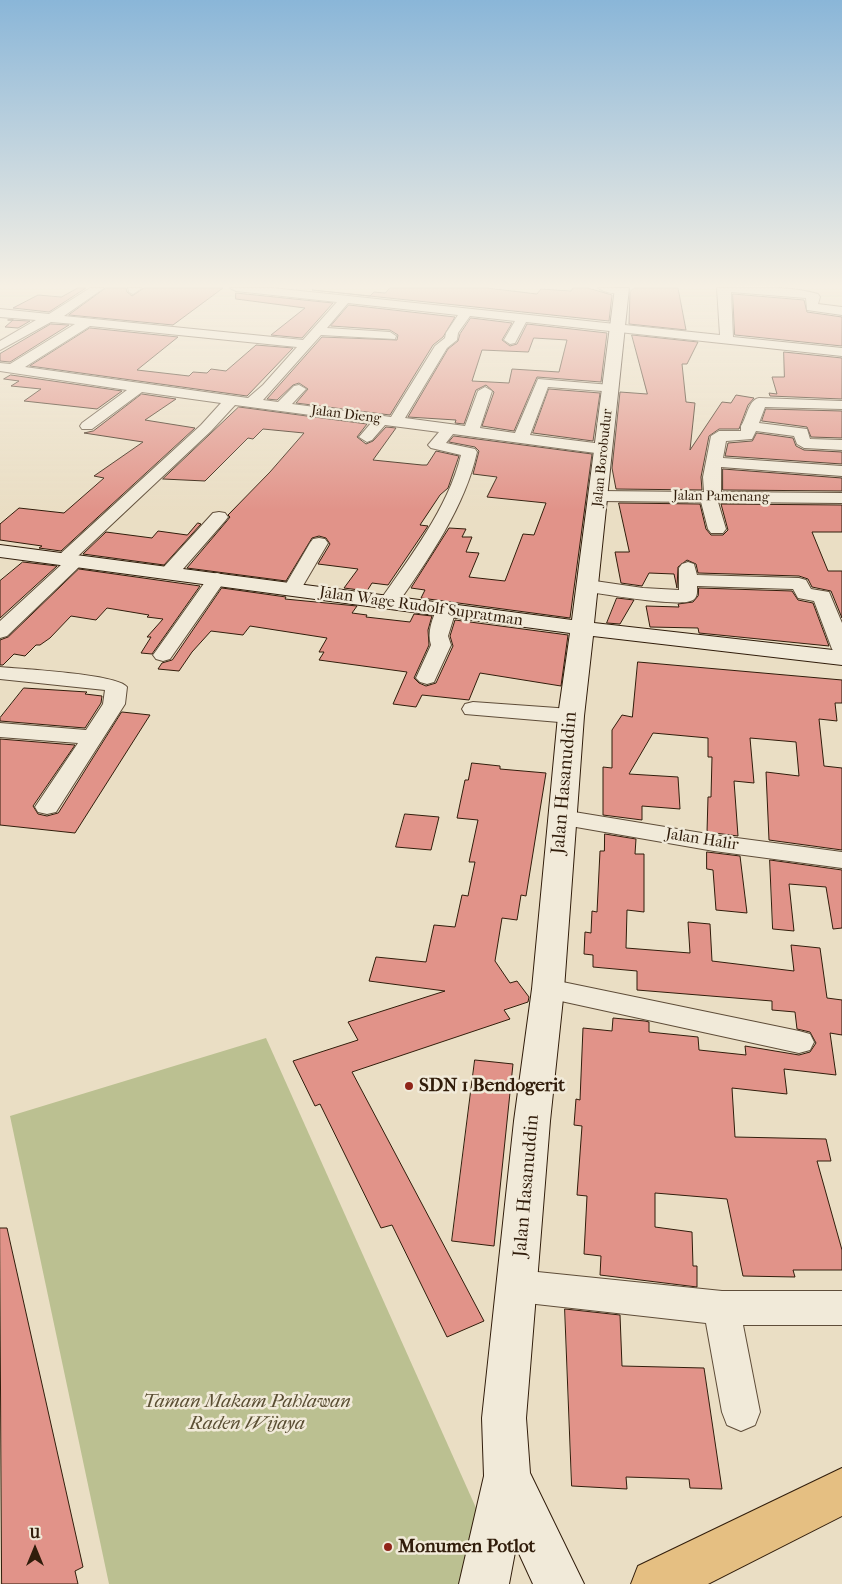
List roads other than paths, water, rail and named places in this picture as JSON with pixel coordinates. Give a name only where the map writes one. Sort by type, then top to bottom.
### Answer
[{"type":"main road","points":[[656,1584],[842,1491]]},
{"type":"street","points":[[251,403],[268,388],[291,362]]},
{"type":"street","points":[[367,437],[389,420],[431,362]]},
{"type":"street","name":"Jalan Borobudur","points":[[582,628],[600,496],[603,449],[614,362]]},
{"type":"street","name":"Jalan Dieng","points":[[3,367],[139,388],[603,449]]},
{"type":"street","points":[[521,438],[543,382],[611,388]]},
{"type":"street","points":[[87,426],[139,388]]},
{"type":"street","points":[[281,407],[299,388]]},
{"type":"street","points":[[471,431],[485,391]]},
{"type":"street","points":[[717,529],[711,497],[712,477],[719,436],[747,436],[748,426],[762,401],[817,397],[842,405]]},
{"type":"street","points":[[0,632],[232,400]]},
{"type":"street","points":[[748,426],[802,432],[802,441],[804,443],[842,445]]},
{"type":"street","points":[[389,602],[425,545],[459,483],[468,452],[436,445],[450,428]]},
{"type":"street","points":[[714,462],[760,467],[842,471]]},
{"type":"street","name":"Jalan Pamenang","points":[[600,496],[842,498]]},
{"type":"street","points":[[169,573],[219,517]]},
{"type":"street","points":[[292,589],[319,543]]},
{"type":"street","name":"Jalan Wage Rudolf Supratman","points":[[0,551],[582,628],[842,658]]},
{"type":"street","points":[[588,586],[636,593],[686,596],[688,594],[688,574],[799,584],[805,594],[822,596],[842,649]]},
{"type":"street","points":[[163,655],[217,579]]},
{"type":"street","points":[[427,678],[441,645],[438,636],[446,610]]},
{"type":"street","name":"Jalan Hasanuddin","points":[[559,1584],[507,1476],[504,1418],[518,1286],[532,1121],[548,989],[571,716],[582,628]]},
{"type":"street","points":[[0,674],[106,684],[116,688],[114,704],[47,807]]},
{"type":"street","points":[[473,709],[571,716]]},
{"type":"street","points":[[0,730],[93,737]]},
{"type":"street","name":"Jalan Halir","points":[[562,818],[714,843],[842,860]]},
{"type":"street","points":[[548,989],[799,1042]]},
{"type":"street","points":[[518,1286],[722,1308],[842,1308]]},
{"type":"street","points":[[722,1308],[741,1412]]},
{"type":"street","points":[[484,1584],[507,1476]]},
{"type":"place","name":"SDN 1 Bendogerit","points":[[409,1086]]},
{"type":"place","name":"Monumen Potlot","points":[[388,1547]]},
{"type":"park label","name":"Taman Makam Pahlawan Raden Wijaya","points":[[247,1413]]}]
